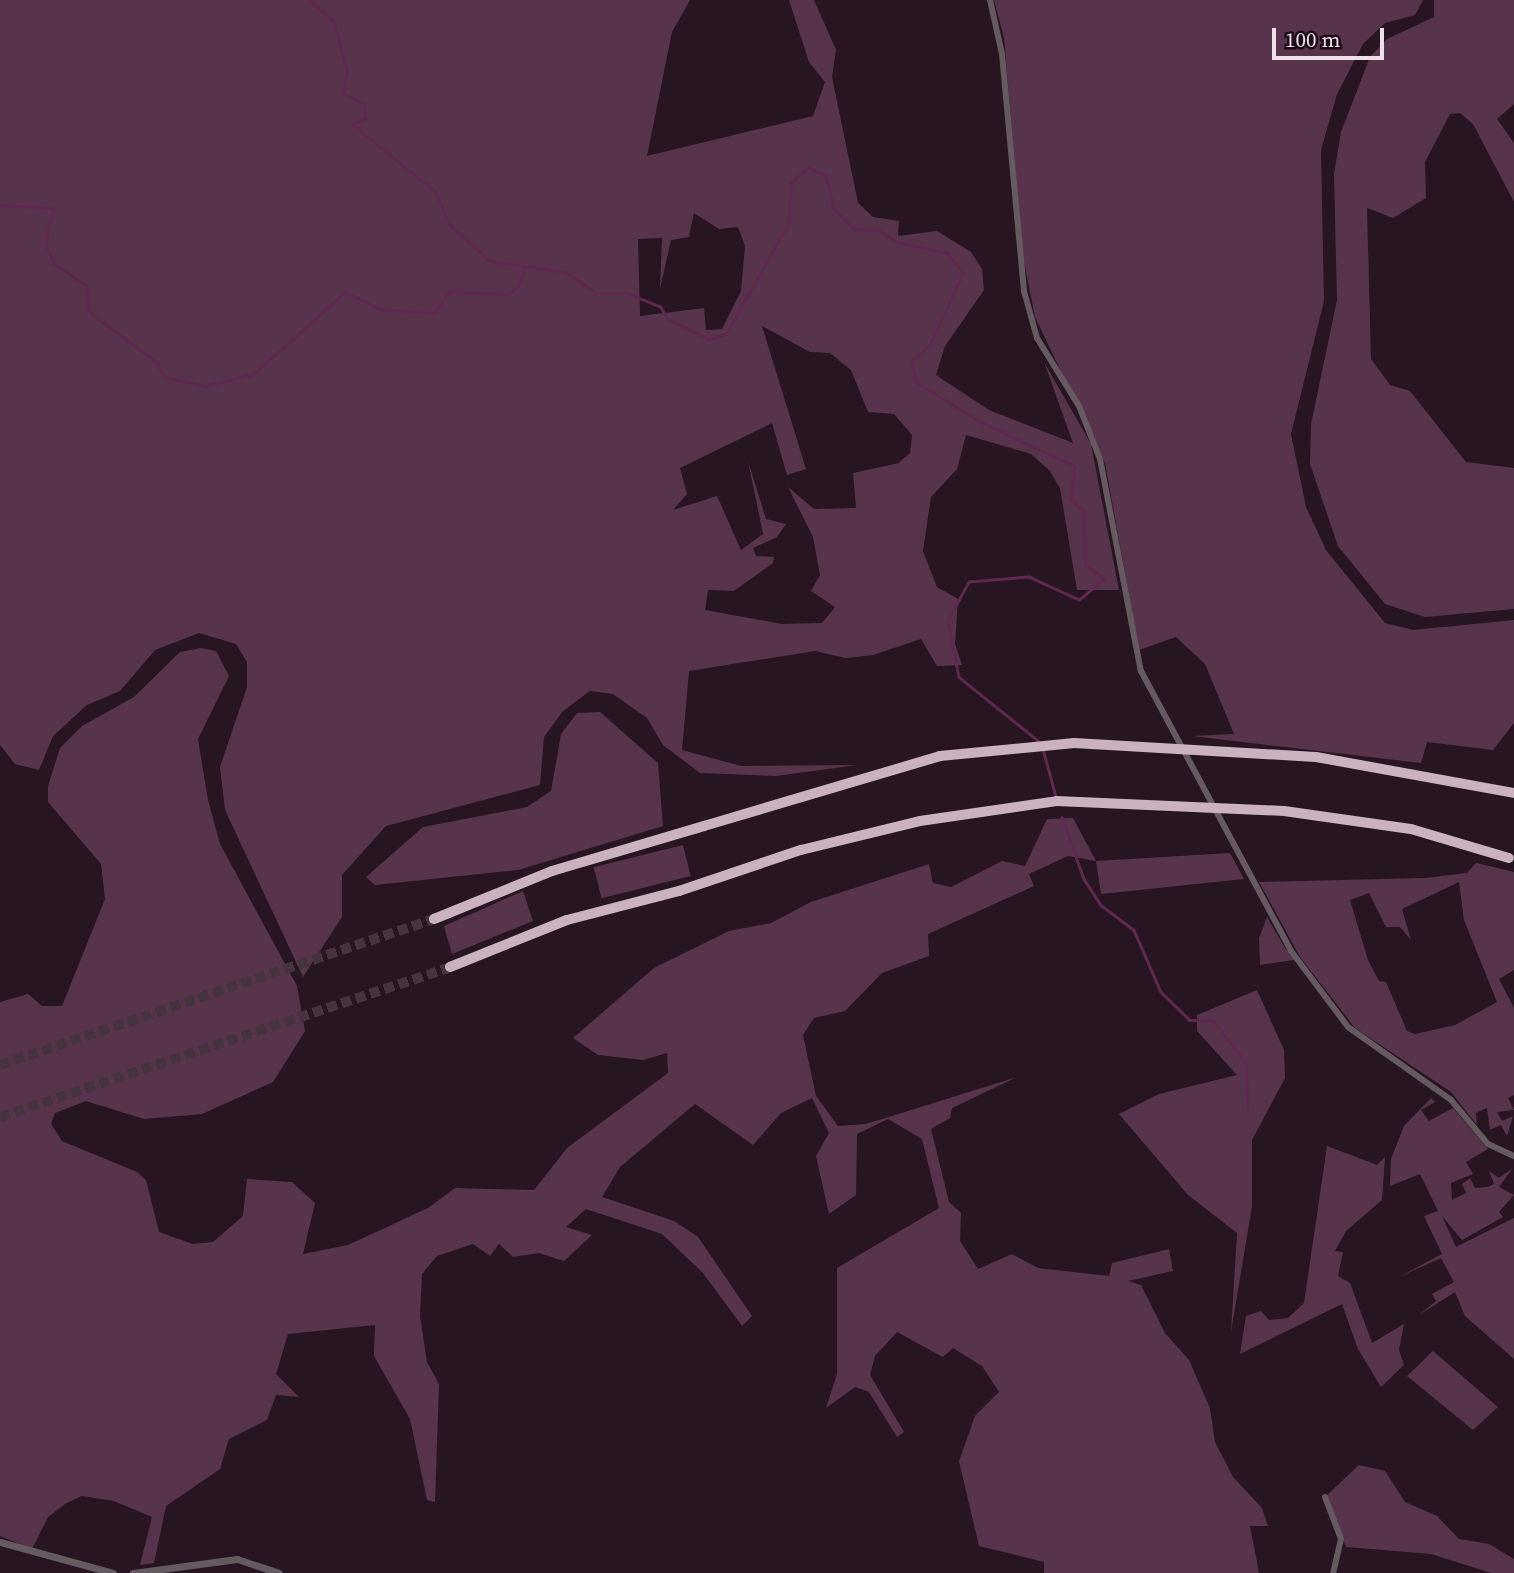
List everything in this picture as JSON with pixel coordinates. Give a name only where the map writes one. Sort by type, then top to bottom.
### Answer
[{"type":"highway","points":[[434,919],[552,871],[940,757],[1074,743],[1304,756],[1514,793]]},
{"type":"highway","points":[[450,967],[567,920],[679,891],[801,850],[920,821],[1056,801],[1296,812],[1411,829],[1511,859]]},
{"type":"street","points":[[990,0],[1002,54],[1009,180],[1032,320],[1101,459],[1139,665],[1182,737],[1228,839],[1267,908],[1348,1027],[1451,1100],[1488,1144],[1514,1156]]},
{"type":"street","points":[[1325,1497],[1341,1539],[1333,1573]]},
{"type":"street","points":[[0,1542],[113,1573]]},
{"type":"street","points":[[133,1573],[237,1559],[279,1573]]},
{"type":"shaded area","points":[[0,0],[690,0],[672,32],[647,156],[813,116],[825,82],[809,62],[789,0],[814,0],[836,50],[832,77],[858,203],[873,217],[899,221],[898,236],[937,231],[971,252],[982,269],[984,290],[945,346],[936,375],[989,410],[1073,443],[1044,362],[1091,444],[1119,590],[1077,590],[1060,488],[1049,470],[1031,454],[966,435],[957,469],[931,497],[923,551],[937,587],[958,599],[955,644],[962,665],[937,666],[921,639],[873,655],[846,658],[815,651],[689,671],[682,750],[741,766],[857,765],[776,776],[700,773],[663,745],[647,718],[613,694],[590,691],[563,711],[544,737],[540,785],[386,826],[342,875],[342,917],[303,977],[225,810],[220,767],[247,687],[247,662],[236,644],[199,633],[155,650],[120,691],[87,705],[53,736],[39,770],[15,764],[0,745]],"holes":[[[694,213],[719,229],[738,227],[745,246],[741,291],[722,329],[706,330],[704,308],[640,316],[638,239],[662,238],[660,289],[671,240],[689,237]],[[762,326],[810,352],[830,353],[851,370],[868,412],[894,414],[912,435],[910,453],[899,463],[853,473],[856,508],[814,509],[788,487],[813,537],[820,575],[811,591],[835,607],[822,623],[782,624],[705,610],[708,590],[734,591],[773,563],[774,557],[756,556],[753,548],[777,537],[786,524],[766,519],[748,461],[763,534],[741,550],[717,496],[673,510],[687,494],[680,468],[772,423],[787,475],[806,469]]]},
{"type":"shaded area","points":[[994,0],[1423,0],[1415,15],[1385,23],[1363,44],[1337,94],[1321,150],[1324,301],[1291,434],[1306,507],[1326,550],[1385,623],[1413,630],[1514,620],[1514,723],[1493,750],[1427,742],[1421,763],[1192,736],[1234,734],[1205,664],[1176,637],[1139,650],[1105,463],[1035,317],[1023,257],[1004,38]]},
{"type":"shaded area","points":[[1434,0],[1514,0],[1514,104],[1497,119],[1514,143],[1514,202],[1473,124],[1460,113],[1450,114],[1425,162],[1426,198],[1393,218],[1367,208],[1371,359],[1390,385],[1410,391],[1466,462],[1514,468],[1514,609],[1425,617],[1385,604],[1338,546],[1310,464],[1311,424],[1337,300],[1334,174],[1341,132],[1370,57],[1387,39],[1434,17]]},
{"type":"shaded area","points":[[201,648],[216,651],[229,676],[198,739],[208,800],[220,844],[297,986],[305,1031],[273,1082],[202,1114],[144,1119],[86,1101],[55,1113],[51,1124],[62,1141],[137,1172],[146,1180],[159,1232],[193,1244],[213,1242],[243,1216],[247,1179],[292,1182],[315,1203],[303,1254],[348,1245],[428,1208],[455,1188],[534,1190],[567,1148],[668,1073],[667,1053],[643,1060],[598,1055],[573,1038],[654,968],[729,931],[771,923],[811,902],[929,864],[933,883],[951,887],[1002,861],[1025,866],[1047,819],[1073,818],[1096,861],[1068,856],[1029,874],[1034,886],[928,934],[929,956],[882,973],[845,1011],[814,1018],[803,1035],[816,1096],[838,1126],[866,1124],[1017,1077],[952,1108],[950,1118],[931,1129],[949,1202],[961,1213],[960,1241],[978,1269],[1012,1254],[1038,1268],[1109,1276],[1112,1263],[1169,1249],[1173,1271],[1128,1281],[1141,1285],[1165,1333],[1189,1360],[1210,1408],[1215,1442],[1233,1477],[1262,1508],[1268,1526],[1250,1526],[1259,1573],[1044,1573],[1044,1562],[979,1546],[959,1461],[975,1416],[999,1392],[982,1366],[953,1348],[943,1357],[897,1332],[875,1356],[870,1375],[904,1432],[897,1437],[869,1392],[855,1387],[826,1408],[837,1374],[837,1268],[939,1208],[922,1139],[888,1119],[857,1134],[856,1195],[829,1214],[816,1156],[829,1133],[812,1098],[781,1113],[753,1145],[695,1104],[620,1167],[602,1197],[674,1221],[698,1237],[752,1316],[742,1326],[703,1273],[662,1234],[586,1209],[566,1227],[592,1235],[564,1261],[539,1253],[513,1257],[499,1244],[490,1256],[473,1244],[437,1256],[422,1274],[420,1316],[427,1362],[439,1384],[435,1502],[427,1500],[410,1419],[374,1356],[375,1325],[288,1334],[276,1374],[299,1397],[276,1395],[267,1420],[229,1439],[220,1469],[166,1506],[154,1563],[140,1565],[152,1517],[114,1501],[82,1496],[65,1504],[48,1517],[32,1549],[0,1536],[0,1002],[28,994],[42,1006],[62,1006],[105,899],[101,864],[48,802],[48,786],[60,748],[82,726],[134,697],[180,652]]},
{"type":"shaded area","points":[[600,712],[658,763],[663,826],[518,870],[375,885],[366,877],[423,827],[527,807],[551,791],[561,734],[577,713]]},
{"type":"shaded area","points":[[683,845],[691,876],[601,898],[594,867]]},
{"type":"shaded area","points":[[1230,853],[1244,879],[1101,894],[1096,861]]},
{"type":"shaded area","points":[[1476,863],[1514,872],[1514,970],[1499,979],[1514,1008],[1514,1095],[1508,1098],[1514,1110],[1497,1112],[1502,1121],[1513,1116],[1507,1136],[1501,1125],[1490,1130],[1487,1108],[1476,1113],[1477,1125],[1451,1092],[1355,1028],[1300,957],[1259,882],[1425,878],[1467,873]],"holes":[[[1459,882],[1464,920],[1497,1002],[1455,1025],[1415,1034],[1407,1031],[1386,982],[1379,981],[1368,960],[1350,900],[1369,893],[1386,927],[1400,927],[1411,940],[1402,909]]]},
{"type":"shaded area","points":[[523,891],[533,921],[452,954],[444,926]]},
{"type":"shaded area","points":[[1267,917],[1294,960],[1260,965],[1259,938]]},
{"type":"shaded area","points":[[1257,990],[1284,1050],[1285,1078],[1252,1140],[1252,1206],[1231,1332],[1237,1233],[1188,1195],[1119,1114],[1159,1094],[1237,1075],[1197,1031],[1197,1015]]},
{"type":"shaded area","points":[[1431,1098],[1435,1102],[1421,1110],[1429,1121],[1453,1108],[1488,1149],[1466,1162],[1473,1174],[1451,1183],[1452,1200],[1466,1193],[1462,1184],[1470,1178],[1475,1188],[1488,1187],[1494,1184],[1489,1171],[1499,1178],[1512,1169],[1499,1187],[1514,1195],[1499,1212],[1503,1217],[1462,1240],[1442,1216],[1456,1247],[1514,1218],[1514,1359],[1465,1316],[1455,1292],[1419,1315],[1436,1301],[1432,1294],[1454,1282],[1441,1258],[1399,1277],[1442,1254],[1424,1216],[1438,1211],[1420,1174],[1390,1186],[1391,1159],[1404,1126]]},
{"type":"shaded area","points":[[1327,1146],[1377,1165],[1385,1157],[1382,1200],[1346,1231],[1335,1251],[1343,1252],[1338,1276],[1350,1283],[1372,1343],[1404,1324],[1399,1350],[1404,1365],[1381,1387],[1358,1349],[1342,1304],[1240,1354],[1246,1316],[1261,1311],[1269,1320],[1288,1318],[1304,1303]]},
{"type":"shaded area","points":[[1433,1351],[1498,1407],[1473,1430],[1407,1376]]},
{"type":"shaded area","points":[[1359,1465],[1385,1471],[1405,1502],[1437,1516],[1459,1539],[1489,1544],[1514,1559],[1514,1573],[1491,1573],[1431,1554],[1346,1547],[1325,1497]]},
{"type":"waterway","points":[[310,0],[334,21],[347,70],[344,93],[364,104],[365,118],[353,125],[436,192],[450,225],[490,261],[566,272],[597,293],[627,293],[660,306],[668,319],[709,339],[726,334],[789,222],[790,184],[808,167],[826,176],[834,209],[855,229],[879,230],[897,242],[948,253],[963,274],[930,345],[912,362],[916,382],[983,423],[1075,466],[1071,499],[1084,511],[1086,565],[1105,579],[1079,600],[1029,577],[969,582],[948,621],[959,677],[1041,743]]},
{"type":"waterway","points":[[0,205],[54,208],[46,244],[54,263],[87,286],[89,312],[156,361],[165,377],[205,386],[254,374],[345,292],[380,309],[434,313],[450,291],[507,294],[519,286],[524,269]]},
{"type":"waterway","points":[[1043,749],[1056,797]]},
{"type":"waterway","points":[[1062,817],[1084,879],[1101,905],[1134,930],[1161,992],[1190,1020],[1214,1021],[1246,1063],[1248,1108]]},
{"type":"tunnel","points":[[0,1065],[434,919]]},
{"type":"tunnel","points":[[0,1117],[450,967]]}]
